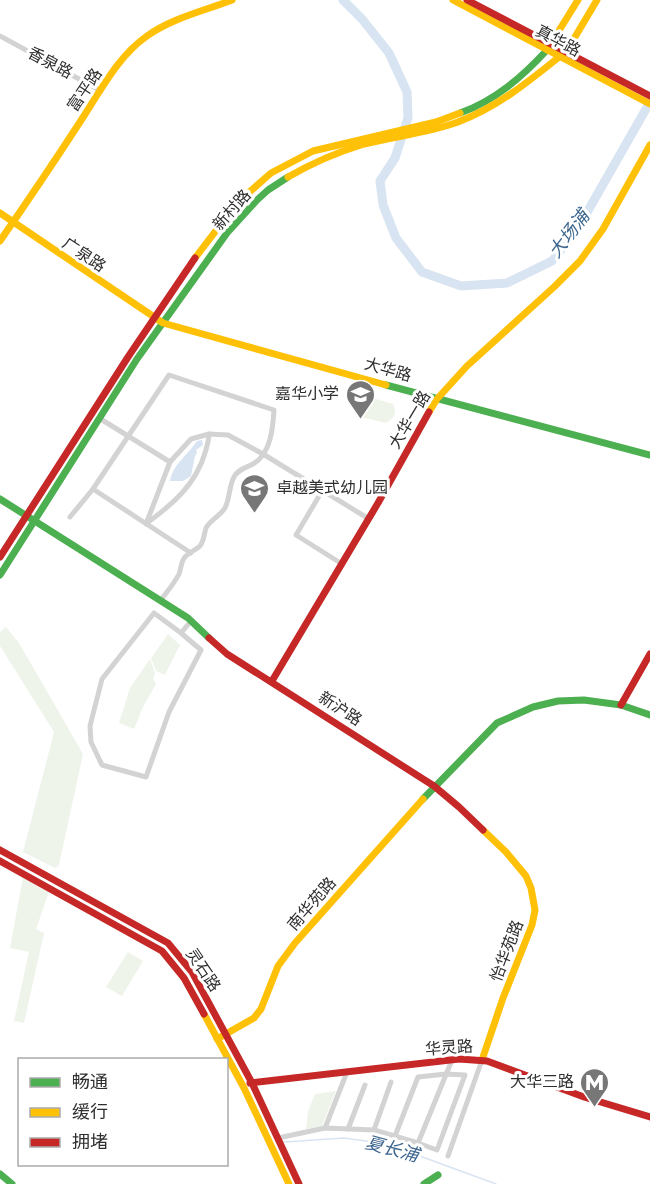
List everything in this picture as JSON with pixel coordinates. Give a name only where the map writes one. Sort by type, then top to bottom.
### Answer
[{"type":"main road","name":"富平路","points":[[0,241],[129,52],[147,36],[171,22],[232,0]]},
{"type":"main road","name":"真华路","points":[[453,0],[549,47]]},
{"type":"main road","name":"真华路","points":[[466,0],[633,92],[650,104]]},
{"type":"main road","name":"新村路","points":[[421,129],[467,111],[495,96],[527,72],[549,47],[578,0]]},
{"type":"main road","name":"新村路","points":[[0,557],[154,318],[199,252],[237,203],[271,173],[314,152],[460,120],[480,111],[508,95],[562,54],[597,0]]},
{"type":"main road","name":"真华路","points":[[633,92],[650,96]]},
{"type":"main road","name":"新村路","points":[[0,575],[137,359],[227,233],[267,191],[301,169],[382,138]]},
{"type":"main road","name":"大华一路","points":[[272,681],[369,519],[437,399],[467,366],[580,261],[603,229],[650,145]]},
{"type":"main road","name":"广泉路","points":[[0,213],[154,318]]},
{"type":"main road","name":"大华路","points":[[154,318],[164,323],[437,399],[650,455]]},
{"type":"main road","name":"新沪路","points":[[0,499],[191,621],[227,654],[434,786]]},
{"type":"main road","points":[[621,705],[650,654]]},
{"type":"main road","points":[[434,786],[497,723],[533,707],[558,701],[584,700],[621,705],[650,716]]},
{"type":"main road","name":"南华苑路","points":[[218,1039],[254,1018],[261,1009],[278,966],[295,943],[434,786]]},
{"type":"main road","name":"怡华苑路","points":[[434,786],[506,852],[526,876],[535,910],[532,925],[503,998],[482,1060]]},
{"type":"main road","name":"灵石路","points":[[0,850],[168,944],[192,972],[252,1083],[299,1184]]},
{"type":"main road","name":"灵石路","points":[[0,861],[162,951],[184,978],[242,1083],[289,1184]]},
{"type":"main road","name":"华灵路","points":[[242,1083],[452,1060],[482,1060],[584,1097],[650,1117]]},
{"type":"main road","points":[[0,1174],[12,1184]]},
{"type":"main road","points":[[424,1184],[438,1175]]},
{"type":"street","name":"香泉路","points":[[0,36],[101,91]]},
{"type":"street","points":[[70,517],[93,489],[169,375],[274,410],[268,445],[254,464],[244,467],[235,474],[226,506],[211,521],[201,545],[184,557],[178,576],[160,601]]},
{"type":"street","points":[[99,418],[170,462]]},
{"type":"street","points":[[146,524],[170,462],[191,439],[208,434],[228,435],[369,519]]},
{"type":"street","points":[[146,524],[170,506],[196,476],[209,439],[208,434]]},
{"type":"street","points":[[93,489],[191,553]]},
{"type":"street","points":[[322,491],[296,535],[342,564]]},
{"type":"street","points":[[154,614],[181,633],[201,650],[169,712],[146,777],[102,765],[91,742],[90,726],[102,679],[154,614]]},
{"type":"street","points":[[181,633],[191,621]]},
{"type":"street","points":[[418,1143],[452,1060]]},
{"type":"street","name":"怡华苑路","points":[[448,1156],[482,1060]]},
{"type":"street","points":[[325,1128],[347,1072]]},
{"type":"street","points":[[278,1138],[325,1128],[374,1130],[437,1150],[465,1075],[446,1074],[418,1077],[395,1136]]},
{"type":"street","points":[[374,1130],[391,1082]]},
{"type":"street","points":[[348,1129],[365,1085]]},
{"type":"shaded area","points":[[362,395],[393,404],[395,413],[393,417],[386,423],[357,416],[351,405],[357,397]]},
{"type":"shaded area","points":[[202,440],[203,445],[196,450],[191,476],[183,481],[170,481],[177,465],[197,441]]},
{"type":"shaded area","points":[[6,627],[19,643],[83,754],[59,865],[55,868],[23,852],[54,732],[0,646],[0,632]]},
{"type":"shaded area","points":[[168,634],[180,645],[165,675],[156,671],[151,658]]},
{"type":"shaded area","points":[[150,659],[156,684],[134,729],[119,723],[130,688]]},
{"type":"shaded area","points":[[23,877],[49,892],[36,929],[44,933],[24,1023],[14,1021],[29,952],[10,948]]},
{"type":"shaded area","points":[[128,952],[143,961],[122,996],[106,987]]},
{"type":"shaded area","points":[[336,1091],[322,1126],[306,1129],[308,1111],[315,1094]]},
{"type":"waterway","name":"大场浦","points":[[343,0],[362,19],[389,53],[407,92],[408,118],[395,158],[380,181],[383,205],[396,238],[422,272],[461,286],[507,283],[552,261],[577,230],[650,102]]},
{"type":"waterway","name":"夏长浦","points":[[284,1142],[344,1138],[387,1144],[496,1184]]},
{"type":"traffic: fast","points":[[460,113],[497,95],[547,50]]},
{"type":"traffic: fast","points":[[0,575],[137,359],[227,233],[257,200],[288,177]]},
{"type":"traffic: fast","points":[[386,385],[650,455]]},
{"type":"traffic: fast","points":[[0,499],[188,618],[209,638]]},
{"type":"traffic: fast","points":[[423,799],[497,723],[533,707],[558,701],[584,700],[621,705],[650,715]]},
{"type":"traffic: fast","points":[[0,1174],[12,1184]]},
{"type":"traffic: fast","points":[[424,1184],[438,1175]]},
{"type":"traffic: slow","points":[[0,241],[110,76],[136,44],[167,24],[232,0]]},
{"type":"traffic: slow","points":[[453,0],[650,104]]},
{"type":"traffic: slow","points":[[547,50],[578,0]]},
{"type":"traffic: slow","points":[[559,57],[575,37],[597,0]]},
{"type":"traffic: slow","points":[[288,177],[354,147],[435,129],[472,116],[511,94],[559,57]]},
{"type":"traffic: slow","points":[[195,258],[237,203],[271,173],[313,151],[436,122],[460,113]]},
{"type":"traffic: slow","points":[[429,412],[437,399],[467,366],[580,261],[603,229],[650,145]]},
{"type":"traffic: slow","points":[[0,213],[163,323],[386,385]]},
{"type":"traffic: slow","points":[[217,1039],[254,1018],[261,1009],[278,966],[295,943],[423,799]]},
{"type":"traffic: slow","points":[[482,1060],[503,998],[532,925],[535,910],[526,876],[483,830]]},
{"type":"traffic: slow","points":[[204,1014],[228,1058]]},
{"type":"traffic: slow","points":[[228,1058],[289,1184]]},
{"type":"traffic: jam","points":[[467,0],[650,96]]},
{"type":"traffic: jam","points":[[0,557],[128,357],[195,258]]},
{"type":"traffic: jam","points":[[272,681],[378,503],[429,412]]},
{"type":"traffic: jam","points":[[209,638],[227,654],[434,786],[483,830]]},
{"type":"traffic: jam","points":[[621,705],[650,654]]},
{"type":"traffic: jam","points":[[0,850],[168,943],[192,972],[252,1083],[299,1184]]},
{"type":"traffic: jam","points":[[0,861],[162,951],[184,978],[204,1014]]},
{"type":"traffic: jam","points":[[250,1083],[459,1059],[487,1061],[584,1097],[650,1117]]},
{"type":"place","name":"嘉华小学","points":[[360,420]]},
{"type":"place","name":"卓越美式幼儿园","points":[[255,514]]},
{"type":"place","name":"大华三路","points":[[595,1108]]}]
